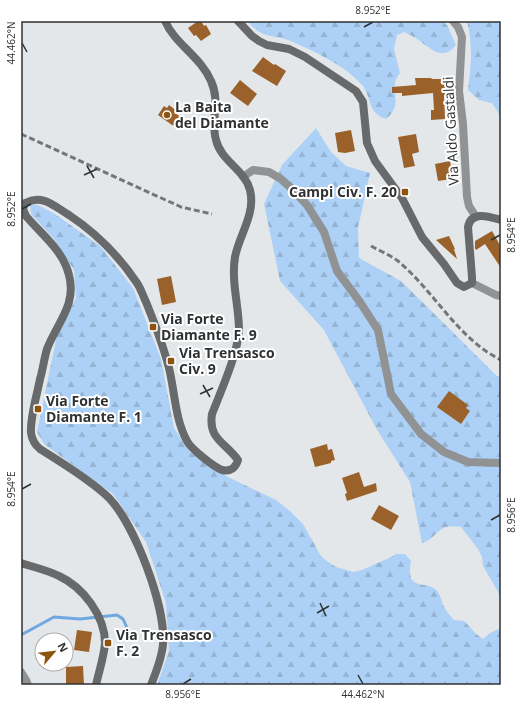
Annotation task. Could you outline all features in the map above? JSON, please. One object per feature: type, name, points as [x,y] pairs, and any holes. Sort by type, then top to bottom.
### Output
[{"type":"main road","points":[[151,685],[163,645],[163,627],[157,599],[147,568],[130,529],[110,499],[36,446],[32,438],[31,428],[35,402],[47,350],[69,306],[71,290],[69,274],[61,256],[26,216],[23,209],[25,203],[30,200],[36,199],[47,202],[72,218],[112,251],[138,284],[157,327],[169,368],[180,426],[188,444],[202,456],[223,470],[230,470],[236,466],[238,460],[234,454],[219,441],[214,433],[211,422],[212,414],[235,350],[239,330],[234,282],[235,257],[248,220],[251,203],[250,191],[243,177],[222,153],[216,142],[214,130],[216,101],[215,90],[210,80],[203,67],[173,34],[165,21]]},
{"type":"main road","points":[[238,21],[252,36],[259,41],[266,45],[289,49],[305,57],[356,91],[363,102],[367,143],[375,161],[402,198],[422,237],[457,283],[464,287],[472,283],[468,227],[470,221],[476,217],[484,216],[501,220]]},
{"type":"main road","points":[[21,563],[58,575],[75,587],[90,603],[102,624],[105,643],[96,685]]},
{"type":"street","name":"Via Aldo Gastaldi","points":[[453,21],[458,27],[462,37],[459,91],[463,124],[467,197],[469,206],[476,217]]},
{"type":"street","points":[[243,177],[253,170],[269,172],[281,179],[306,204],[324,232],[337,271],[378,330],[391,394],[421,434],[444,452],[468,462],[501,463]]},
{"type":"street","points":[[472,283],[501,296]]},
{"type":"street","points":[[21,672],[28,685]]},
{"type":"green space","points":[[248,21],[442,21],[447,25],[456,45],[446,53],[441,53],[436,52],[416,38],[404,32],[397,35],[394,49],[400,73],[396,79],[395,85],[395,107],[386,119],[373,110],[363,86],[354,77],[333,62],[293,42],[263,34],[253,27]]},
{"type":"green space","points":[[467,21],[501,21],[501,122],[499,114],[492,103],[479,100],[468,90],[471,56]]},
{"type":"green space","points":[[316,128],[331,152],[346,166],[370,173],[358,228],[359,258],[401,281],[497,376],[501,378],[501,597],[483,566],[482,557],[478,549],[461,527],[453,526],[442,529],[422,543],[410,482],[376,428],[324,330],[280,281],[264,204],[282,165]]},
{"type":"green space","points":[[30,205],[38,205],[55,214],[100,246],[133,288],[161,359],[174,428],[190,452],[228,477],[276,500],[290,511],[303,524],[321,556],[336,567],[353,572],[362,570],[396,554],[405,554],[411,561],[410,573],[412,580],[417,584],[432,587],[437,591],[444,607],[454,620],[464,621],[483,639],[490,633],[501,628],[501,685],[157,685],[169,651],[166,603],[146,542],[113,494],[44,444],[37,432],[57,335],[76,298],[74,270],[54,239],[31,214]]},
{"type":"building","points":[[198,21],[201,21],[204,26],[206,25],[211,34],[201,41],[196,35],[194,36],[188,28]]},
{"type":"building","points":[[263,57],[286,71],[277,86],[252,71]]},
{"type":"building","points":[[415,78],[446,79],[447,95],[444,95],[445,119],[431,120],[431,110],[434,110],[433,93],[402,96],[402,93],[392,93],[392,87],[416,85]]},
{"type":"building","points":[[240,80],[257,94],[248,106],[230,93]]},
{"type":"building","points":[[169,105],[177,111],[175,113],[186,121],[183,126],[172,125],[158,115],[164,106],[167,108]]},
{"type":"building","points":[[351,130],[355,151],[345,153],[338,152],[335,133]]},
{"type":"building","points":[[416,134],[419,152],[412,154],[415,166],[404,168],[398,137]]},
{"type":"building","points":[[450,161],[452,173],[450,174],[451,179],[438,181],[435,164]]},
{"type":"building","points":[[492,231],[501,247],[501,268],[485,244],[476,250],[475,248],[475,241]]},
{"type":"building","points":[[449,236],[455,249],[457,259],[436,240]]},
{"type":"building","points":[[171,276],[176,302],[162,305],[157,279]]},
{"type":"building","points":[[449,391],[468,405],[466,408],[470,411],[461,424],[437,407]]},
{"type":"building","points":[[327,444],[328,450],[332,449],[335,460],[331,461],[331,463],[315,467],[310,449]]},
{"type":"building","points":[[359,472],[364,487],[376,483],[377,491],[347,501],[345,494],[347,493],[342,478]]},
{"type":"building","points":[[379,505],[399,516],[391,530],[371,519]]},
{"type":"building","points":[[77,630],[92,632],[89,652],[74,650]]},
{"type":"building","points":[[83,666],[84,685],[66,685],[66,672],[74,672],[74,667]]},
{"type":"waterway","points":[[21,635],[54,617],[80,619],[117,615],[123,619],[128,630]]},
{"type":"railway","points":[[21,134],[181,207],[212,214]]},
{"type":"railway","points":[[371,246],[398,261],[411,273],[472,340],[501,360]]},
{"type":"place","name":"La Baita del Diamante","points":[[167,115]]},
{"type":"place","name":"Campi Civ. F. 20","points":[[405,192]]},
{"type":"place","name":"Via Forte Diamante F. 9","points":[[153,327]]},
{"type":"place","name":"Via Trensasco Civ. 9","points":[[171,361]]},
{"type":"place","name":"Via Forte Diamante F. 1","points":[[38,409]]},
{"type":"place","name":"Via Trensasco F. 2","points":[[108,643]]}]
